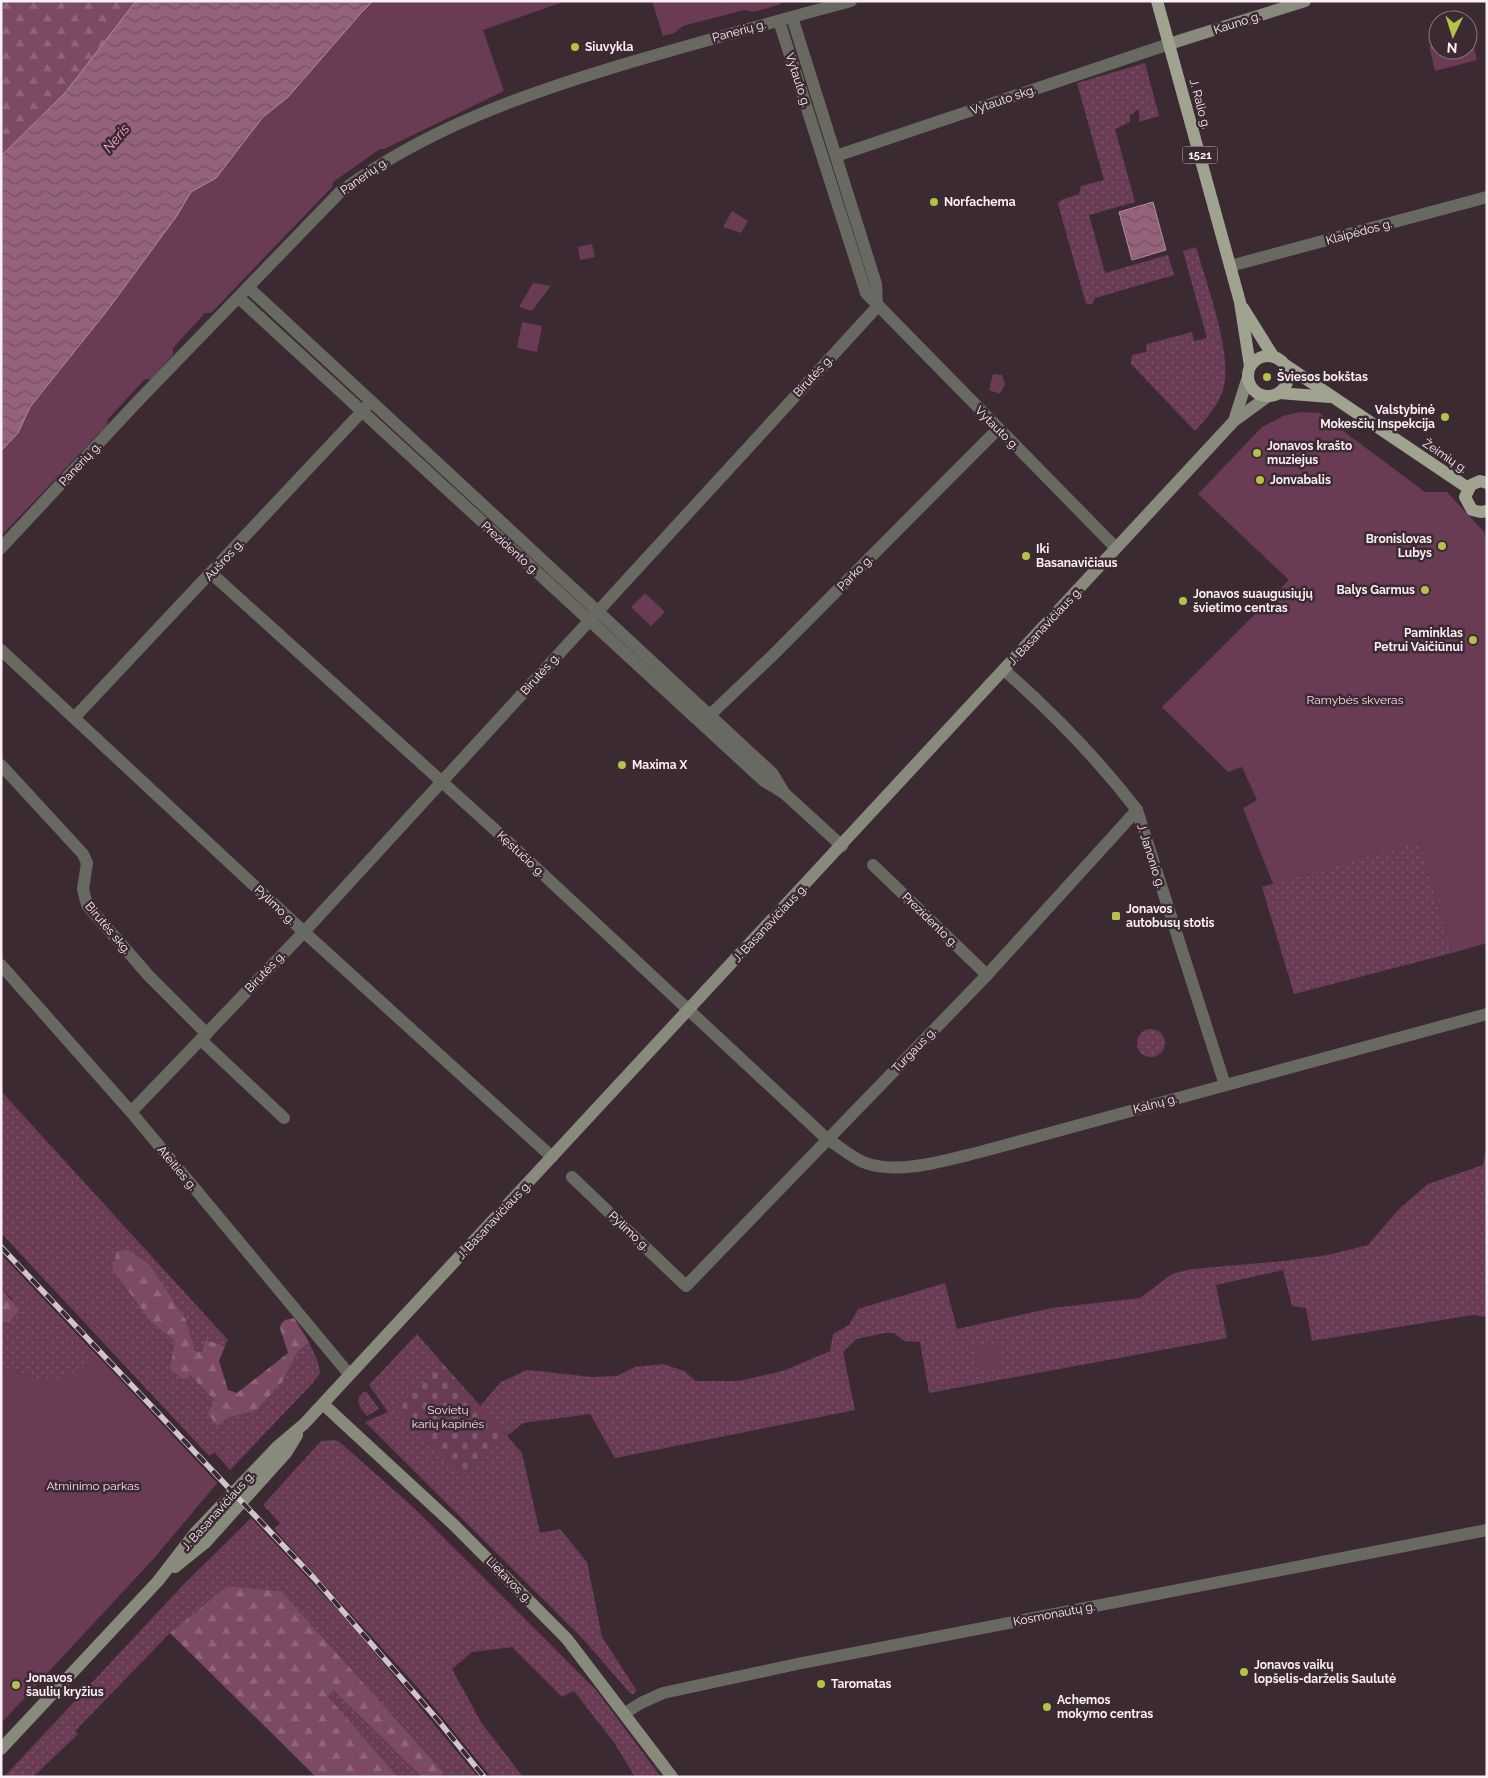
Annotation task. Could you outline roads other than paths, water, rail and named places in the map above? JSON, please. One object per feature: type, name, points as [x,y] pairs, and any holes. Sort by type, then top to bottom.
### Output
[{"type":"main road","name":"J. Ralio g.","points":[[1158,1],[1240,302],[1250,366]]},
{"type":"main road","name":"Kauno g.","points":[[1169,44],[1305,1]]},
{"type":"main road","name":"J. Ralio g.","points":[[1240,302],[1274,356]]},
{"type":"main road","points":[[1274,356],[1284,364],[1288,376],[1287,383],[1279,393],[1266,396],[1254,392],[1248,380],[1250,366],[1260,357],[1274,356]]},
{"type":"main road","name":"Žeimių g.","points":[[1284,364],[1468,488]]},
{"type":"main road","name":"J. Basanavičiaus g.","points":[[1234,421],[1248,380]]},
{"type":"main road","name":"Žeimių g.","points":[[1279,393],[1333,397]]},
{"type":"main road","name":"J. Basanavičiaus g.","points":[[1,1750],[158,1581],[202,1526],[278,1446],[304,1424],[323,1404],[1234,421],[1266,396]]},
{"type":"main road","points":[[1487,483],[1476,482],[1468,488],[1465,497],[1468,506],[1476,512],[1487,511]]},
{"type":"main road","name":"Lietavos g.","points":[[323,1404],[455,1526],[554,1625],[626,1713],[672,1777]]},
{"type":"street","name":"Panerių g.","points":[[1,548],[145,394],[340,192],[372,168],[430,135],[512,100],[690,44],[851,1]]},
{"type":"street","name":"Vytauto g.","points":[[792,17],[876,284],[877,307]]},
{"type":"street","name":"Vytauto g.","points":[[779,21],[866,293],[877,307],[1116,548]]},
{"type":"street","name":"Vytauto skg.","points":[[836,156],[1169,44]]},
{"type":"street","name":"Klaipėdos g.","points":[[1230,266],[1487,197]]},
{"type":"street","name":"Prezidento g.","points":[[249,288],[372,400],[764,782],[784,793],[842,846]]},
{"type":"street","name":"Prezidento g.","points":[[239,298],[593,616],[710,715],[772,773],[784,793]]},
{"type":"street","name":"Birutės g.","points":[[132,1112],[304,932],[877,307]]},
{"type":"street","name":"Aušros g.","points":[[74,718],[212,574],[372,400]]},
{"type":"street","name":"Parko g.","points":[[710,715],[762,667],[998,429]]},
{"type":"street","name":"Kęstučio g.","points":[[212,574],[690,1009],[827,1139]]},
{"type":"street","name":"Pylimo g.","points":[[1,650],[304,932],[552,1156]]},
{"type":"street","name":"J. Janonio g.","points":[[1004,670],[1056,717],[1114,780],[1136,810],[1224,1086]]},
{"type":"street","name":"Birutės skg.","points":[[1,765],[83,854],[87,863],[83,889],[87,905],[204,1037]]},
{"type":"street","name":"Turgaus g.","points":[[686,1286],[987,975],[1136,810]]},
{"type":"street","name":"Prezidento g.","points":[[873,865],[987,975]]},
{"type":"street","name":"Ateities g.","points":[[1,965],[132,1112],[349,1374]]},
{"type":"street","name":"Kalnų g.","points":[[827,1139],[864,1162],[892,1167],[924,1165],[1487,1014]]},
{"type":"street","points":[[204,1037],[284,1118]]},
{"type":"street","name":"Pylimo g.","points":[[572,1178],[686,1286]]},
{"type":"street","name":"Kosmonautų g.","points":[[626,1713],[663,1693],[797,1664],[1487,1530]]},
{"type":"water","name":"Neris","points":[[136,1],[373,1],[288,97],[263,117],[216,178],[191,192],[176,217],[106,312],[30,407],[18,433],[1,451],[1,156],[65,93]]},
{"type":"water","points":[[1153,202],[1166,250],[1132,260],[1119,212]]},
{"type":"railway","points":[[1,1247],[314,1578],[437,1719],[484,1777]]},
{"type":"place","name":"Siuvykla","points":[[575,47]]},
{"type":"place","name":"Norfachema","points":[[934,202]]},
{"type":"place","name":"Šviesos bokštas","points":[[1267,377]]},
{"type":"place","name":"Valstybinė Mokesčių Inspekcija","points":[[1445,417]]},
{"type":"place","name":"Jonavos krašto muziejus","points":[[1257,453]]},
{"type":"place","name":"Jonvabalis","points":[[1260,480]]},
{"type":"place","name":"Bronislovas Lubys","points":[[1442,546]]},
{"type":"place","name":"Iki Basanavičiaus","points":[[1026,556]]},
{"type":"place","name":"Balys Garmus","points":[[1425,590]]},
{"type":"place","name":"Jonavos suaugusiųjų švietimo centras","points":[[1183,601]]},
{"type":"place","name":"Paminklas Petrui Vaičiūnui","points":[[1473,640]]},
{"type":"place","name":"Maxima X","points":[[622,765]]},
{"type":"place","name":"Jonavos autobusų stotis","points":[[1116,916]]},
{"type":"place","name":"Jonavos vaikų lopšelis-darželis Saulutė","points":[[1244,1672]]},
{"type":"place","name":"Taromatas","points":[[821,1684]]},
{"type":"place","name":"Jonavos šaulių kryžius","points":[[16,1685]]},
{"type":"place","name":"Achemos mokymo centras","points":[[1047,1707]]},
{"type":"park label","name":"Ramybės skveras","points":[[1355,700]]},
{"type":"park label","name":"Sovietų karių kapinės","points":[[448,1417]]},
{"type":"park label","name":"Atminimo parkas","points":[[93,1486]]}]
